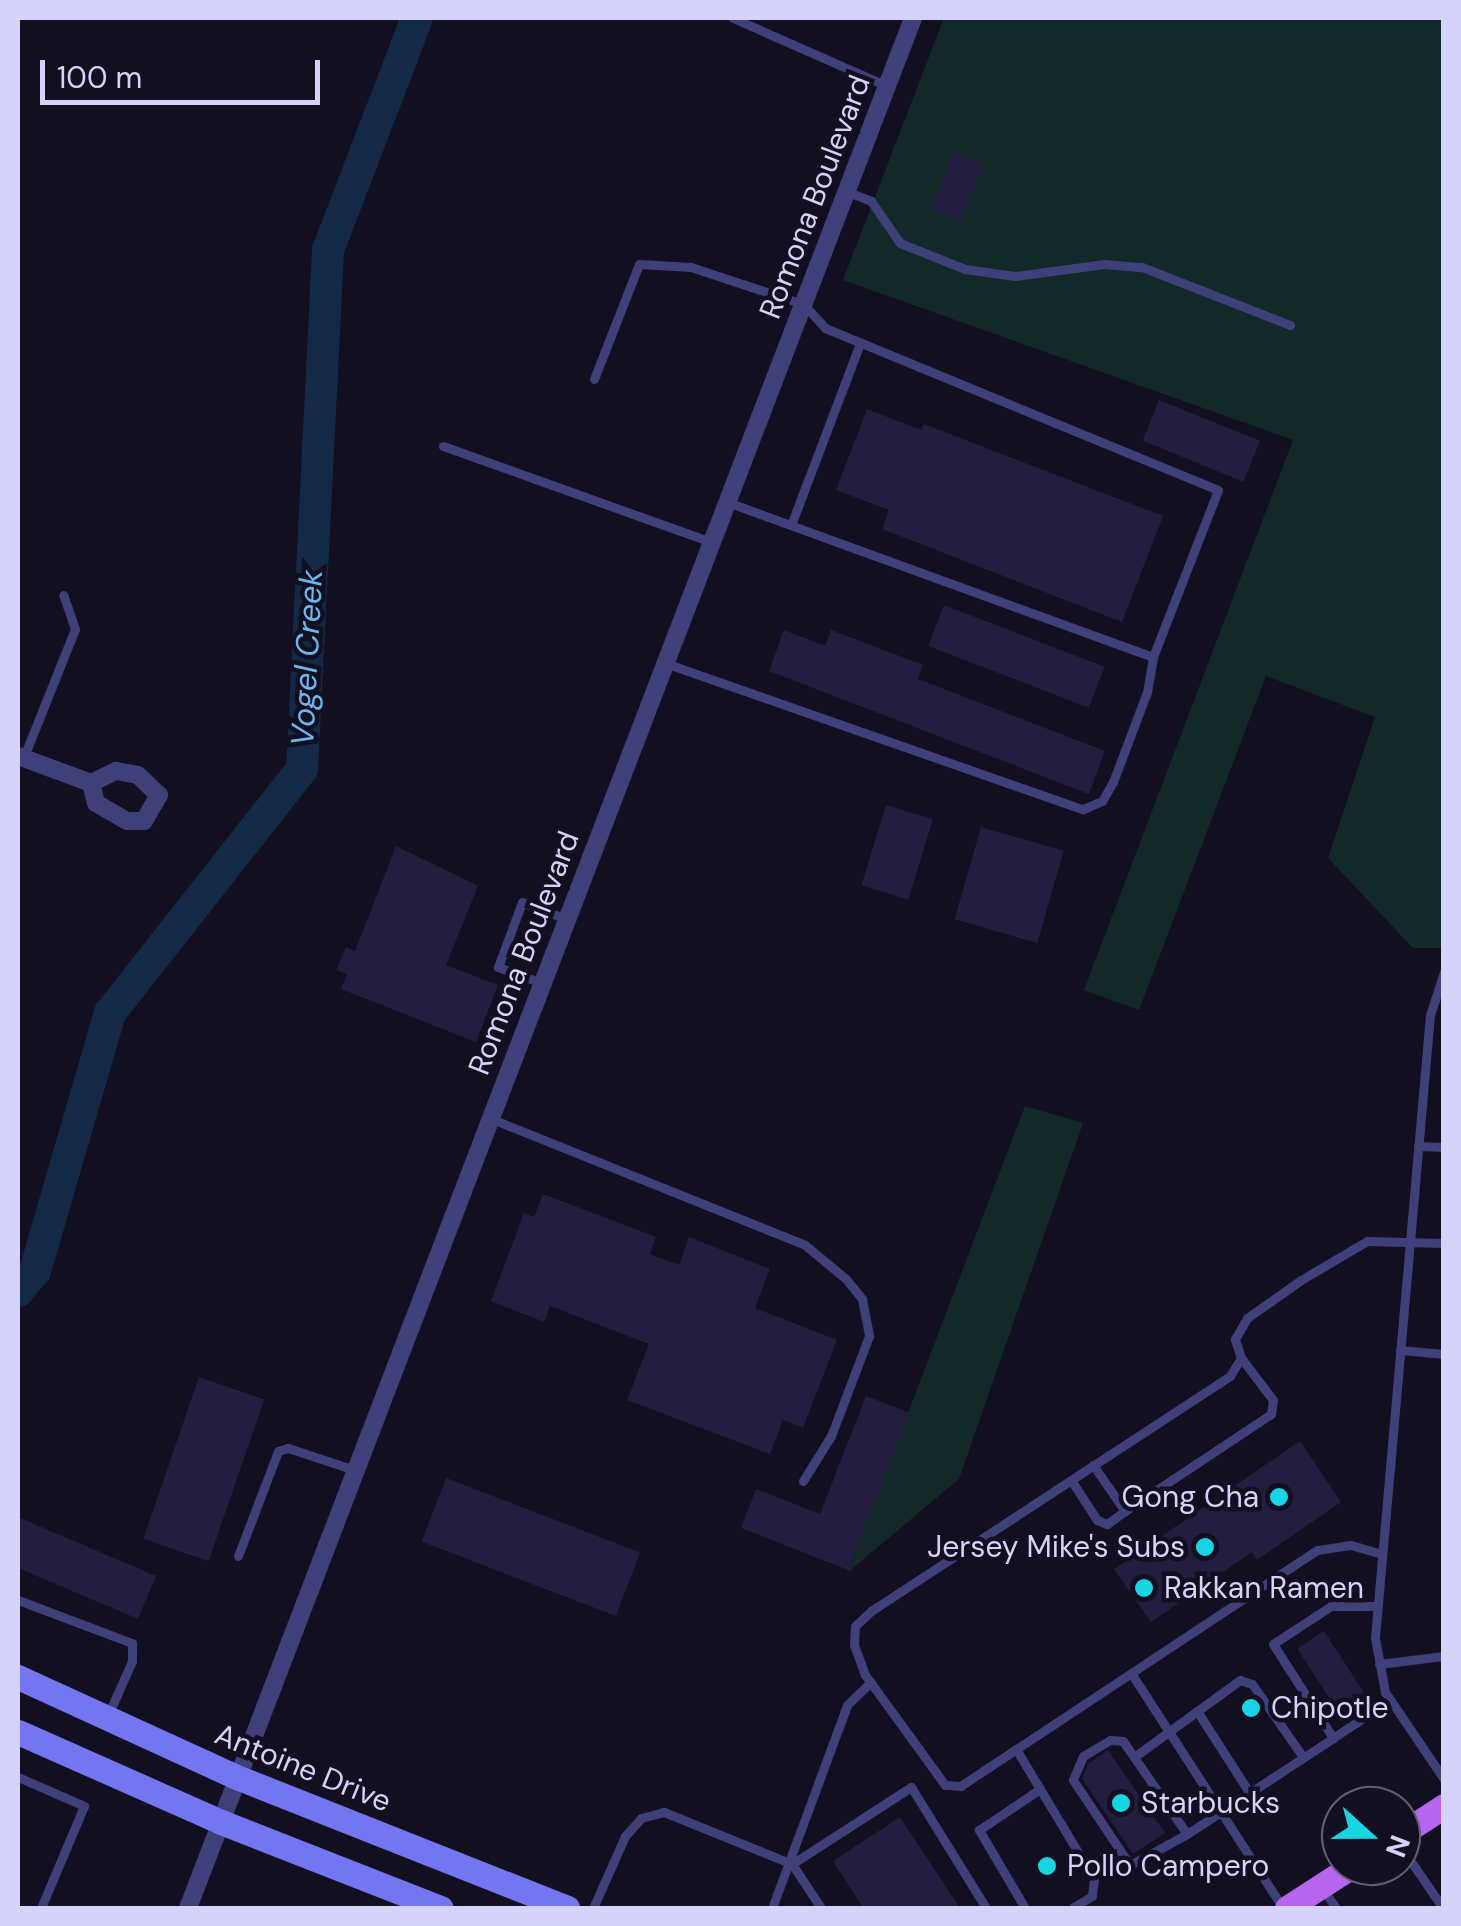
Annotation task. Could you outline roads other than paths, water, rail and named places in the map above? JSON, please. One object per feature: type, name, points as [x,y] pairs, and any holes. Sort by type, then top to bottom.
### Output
[{"type":"main road","name":"Antoine Drive","points":[[18,1678],[105,1721],[239,1778],[567,1908]]},
{"type":"main road","points":[[18,1732],[221,1822],[441,1908]]},
{"type":"main road","points":[[1421,1821],[1444,1806]]},
{"type":"main road","points":[[1285,1908],[1321,1886]]},
{"type":"street","name":"Romona Boulevard","points":[[188,1908],[913,18]]},
{"type":"street","points":[[20,758],[91,783]]},
{"type":"lane","points":[[733,18],[887,86]]},
{"type":"lane","points":[[848,192],[871,202],[900,243],[965,268],[1015,276],[1104,264],[1142,267],[1290,324]]},
{"type":"lane","points":[[594,379],[639,264],[691,267],[803,304],[824,328],[1218,490],[1152,657],[1148,692],[1114,782],[1102,801],[1083,809],[665,663]]},
{"type":"lane","points":[[791,526],[860,343]]},
{"type":"lane","points":[[443,446],[711,542]]},
{"type":"lane","points":[[727,502],[1152,657]]},
{"type":"lane","points":[[20,758],[75,629],[63,595]]},
{"type":"lane","points":[[542,982],[498,967],[522,902],[566,919]]},
{"type":"lane","points":[[1444,972],[1430,1015],[1378,1606],[1378,1664],[1390,1700],[1444,1779]]},
{"type":"lane","points":[[490,1118],[805,1246],[846,1279],[862,1299],[869,1336],[831,1436],[803,1481]]},
{"type":"lane","points":[[1418,1146],[1444,1147]]},
{"type":"lane","points":[[1071,1480],[1097,1520],[1107,1524],[1271,1414],[1273,1400],[1241,1358],[1235,1339],[1247,1318],[1367,1241],[1444,1242]]},
{"type":"lane","points":[[1400,1350],[1444,1354]]},
{"type":"lane","points":[[1241,1358],[1230,1376],[855,1626],[854,1644],[870,1682],[945,1785],[960,1786],[1317,1550],[1350,1545],[1382,1554]]},
{"type":"lane","points":[[238,1556],[278,1451],[288,1448],[355,1470]]},
{"type":"lane","points":[[1093,1466],[1125,1511]]},
{"type":"lane","points":[[18,1600],[132,1643],[132,1661],[105,1721]]},
{"type":"lane","points":[[1333,1738],[1273,1644],[1332,1606],[1378,1606]]},
{"type":"lane","points":[[1378,1664],[1444,1656]]},
{"type":"lane","points":[[1131,1673],[1285,1908]]},
{"type":"lane","points":[[1134,1757],[1240,1680],[1252,1684],[1303,1757]]},
{"type":"lane","points":[[772,1908],[792,1864],[847,1705],[870,1682]]},
{"type":"lane","points":[[1187,1834],[1123,1741],[1094,1748],[1074,1766],[1079,1793],[1130,1864],[1187,1834],[1390,1700]]},
{"type":"lane","points":[[1198,1711],[1249,1792]]},
{"type":"lane","points":[[1016,1750],[1094,1879],[1092,1896],[1072,1908]]},
{"type":"lane","points":[[18,1777],[84,1806],[41,1908]]},
{"type":"lane","points":[[792,1864],[911,1787],[986,1908]]},
{"type":"lane","points":[[1024,1908],[979,1830],[1040,1789]]},
{"type":"lane","points":[[593,1908],[625,1836],[640,1818],[664,1812],[792,1864],[821,1908]]},
{"type":"lane","points":[[1421,1877],[1442,1908]]},
{"type":"lane","points":[[1321,1886],[1336,1908]]},
{"type":"waterway","name":"Vogel Creek","points":[[18,1291],[35,1271],[110,1013],[302,769],[328,250],[417,18]]},
{"type":"place","name":"Gong Cha","points":[[1279,1497]]},
{"type":"place","name":"Jersey Mike's Subs","points":[[1205,1547]]},
{"type":"place","name":"Rakkan Ramen","points":[[1144,1588]]},
{"type":"place","name":"Chipotle","points":[[1251,1708]]},
{"type":"place","name":"Starbucks","points":[[1121,1803]]},
{"type":"place","name":"Pollo Campero","points":[[1047,1866]]}]
